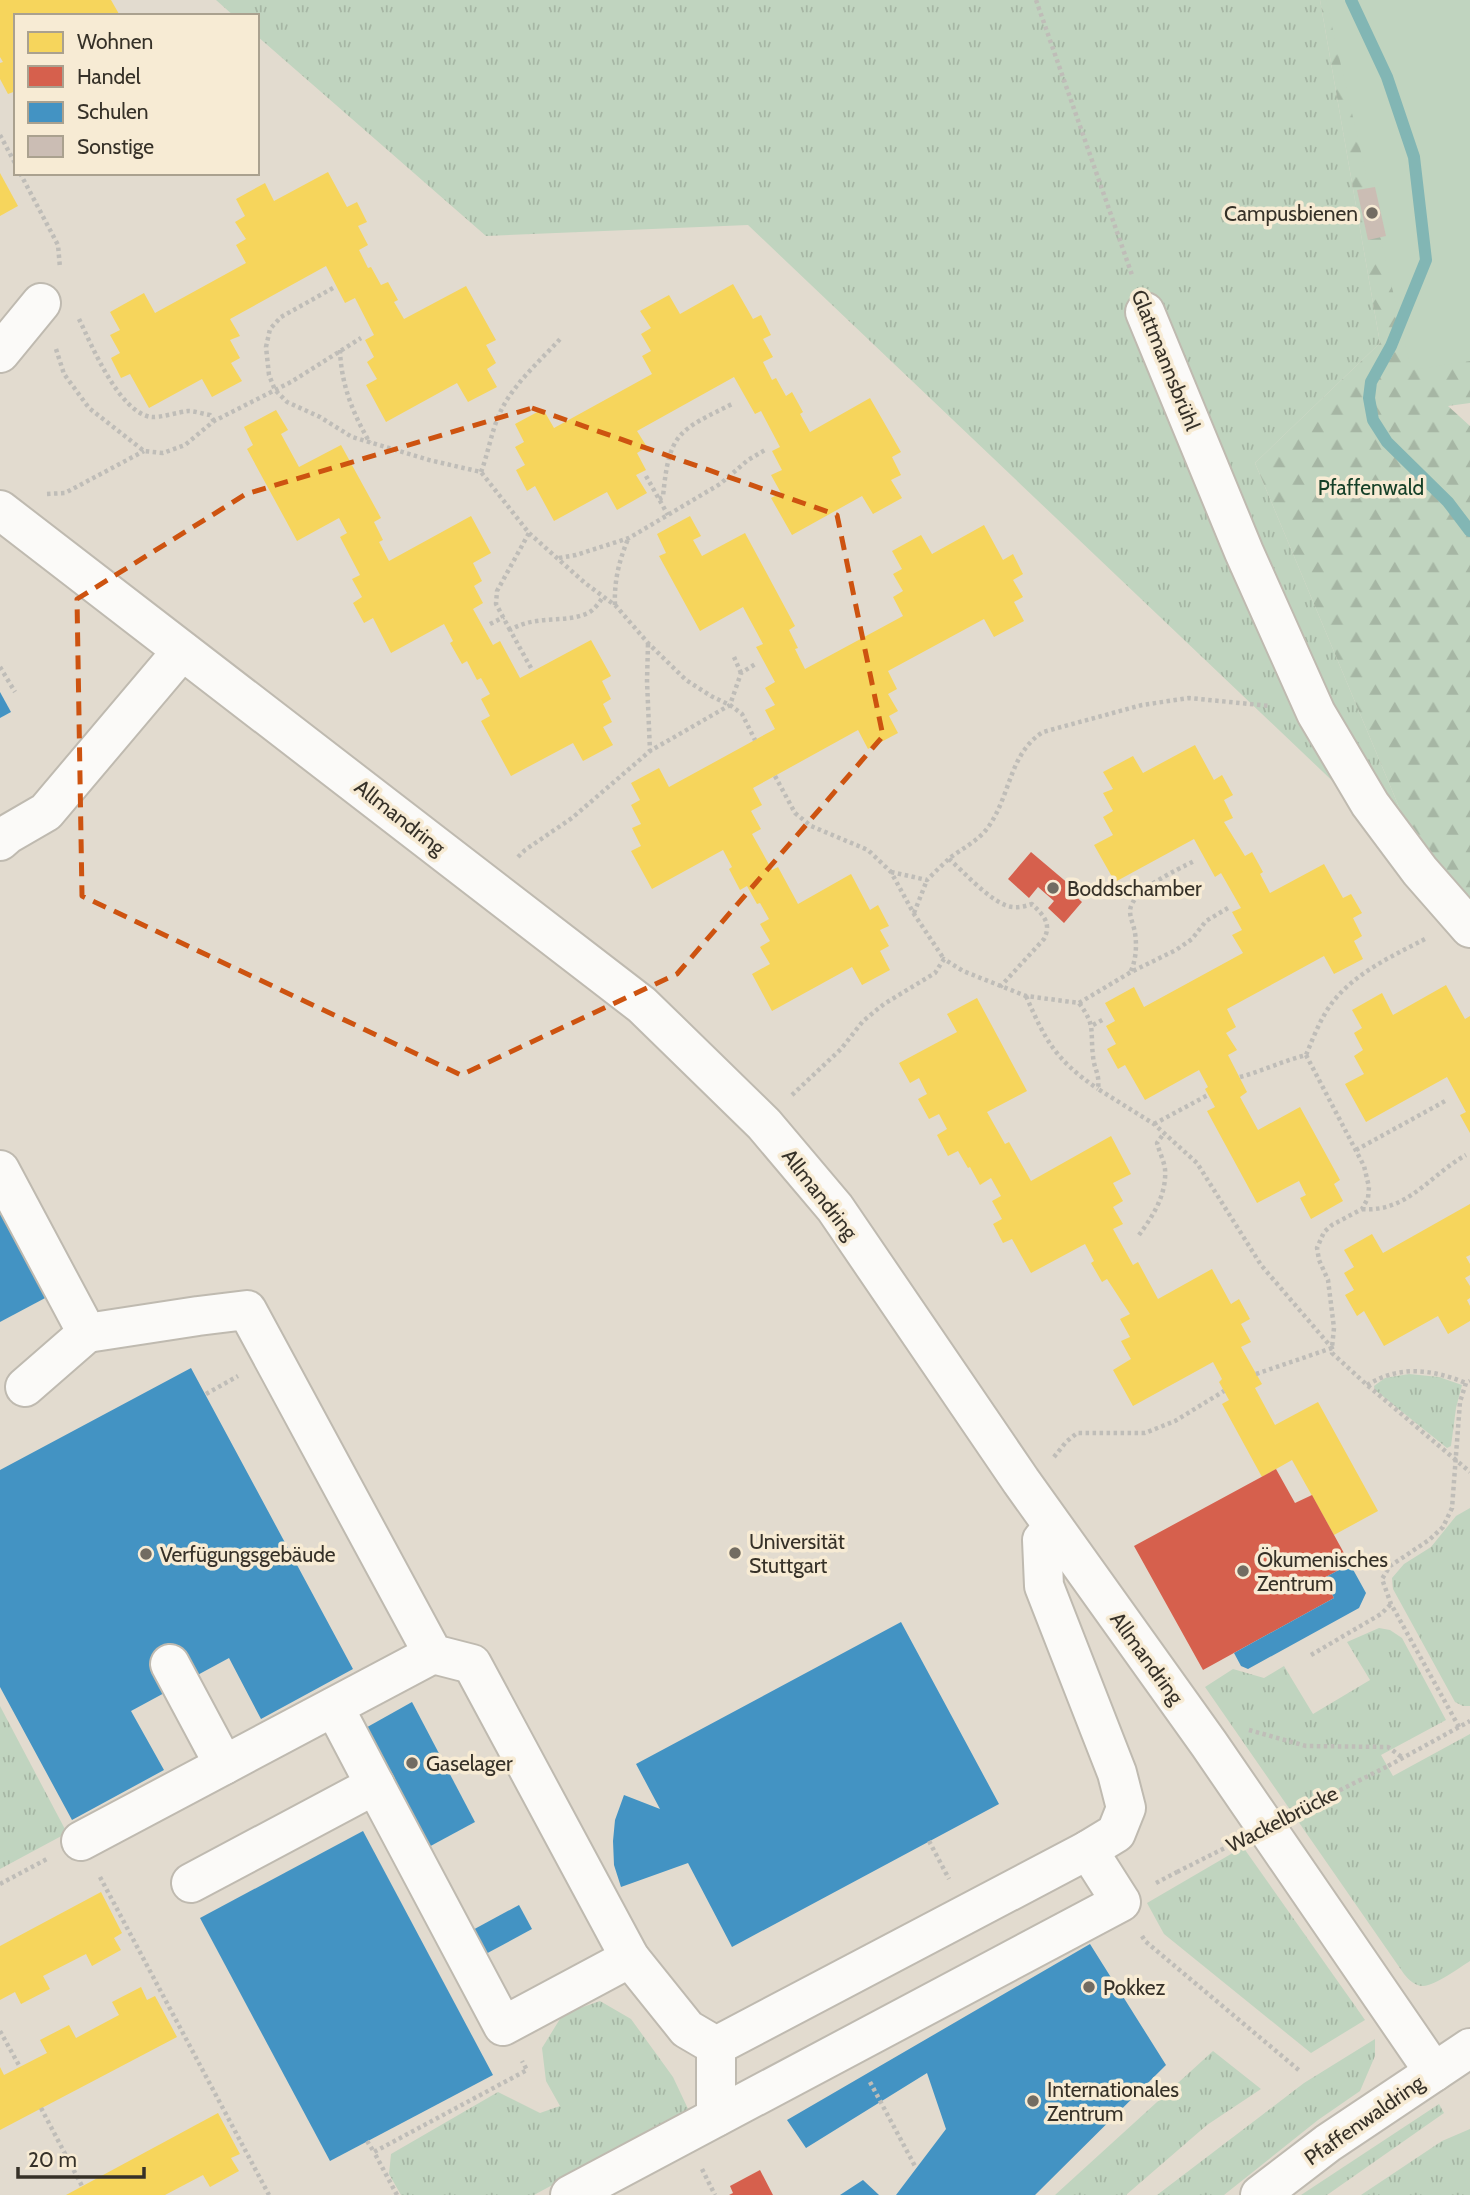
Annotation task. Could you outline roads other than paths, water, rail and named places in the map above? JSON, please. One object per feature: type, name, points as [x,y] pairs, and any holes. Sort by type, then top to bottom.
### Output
[{"type":"street","points":[[0,353],[41,303]]},
{"type":"street","name":"Glattmannsbrühl","points":[[1146,312],[1244,552],[1316,713],[1370,804],[1420,871],[1466,924]]},
{"type":"street","name":"Allmandring","points":[[5,514],[642,1005],[764,1124],[835,1208],[1053,1527],[1209,1744],[1434,2072]]},
{"type":"street","points":[[0,841],[46,813],[182,651]]},
{"type":"street","points":[[0,1170],[87,1333]]},
{"type":"street","points":[[24,1387],[87,1333],[247,1310],[433,1654]]},
{"type":"street","points":[[716,2046],[1116,1833],[1126,1808],[1117,1773],[1044,1586],[1042,1540],[1053,1527]]},
{"type":"street","points":[[81,1841],[433,1654],[472,1664],[630,1958],[687,2029],[716,2046]]},
{"type":"street","points":[[170,1664],[224,1765]]},
{"type":"street","points":[[334,1706],[503,2026],[630,1958]]},
{"type":"street","points":[[191,1883],[375,1785]]},
{"type":"street","points":[[570,2195],[1121,1902],[1088,1850]]},
{"type":"street","points":[[716,2046],[716,2117]]},
{"type":"street","name":"Pfaffenwaldring","points":[[1260,2195],[1328,2143],[1470,2048]]},
{"type":"waterway","points":[[1351,0],[1387,77],[1414,157],[1426,260],[1391,346],[1371,382],[1369,398],[1373,420],[1387,442],[1448,502],[1470,531]]},
{"type":"place","name":"Campusbienen","points":[[1372,213]]},
{"type":"place","name":"Boddschamber","points":[[1053,888]]},
{"type":"place","name":"Universität Stuttgart","points":[[735,1553]]},
{"type":"place","name":"Verfügungsgebäude","points":[[146,1554]]},
{"type":"place","name":"Ökumenisches Zentrum","points":[[1243,1571]]},
{"type":"place","name":"Gaselager","points":[[412,1763]]},
{"type":"place","name":"Pokkez","points":[[1089,1987]]},
{"type":"place","name":"Internationales Zentrum","points":[[1033,2101]]},
{"type":"park label","name":"Pfaffenwald","points":[[1371,487]]}]
